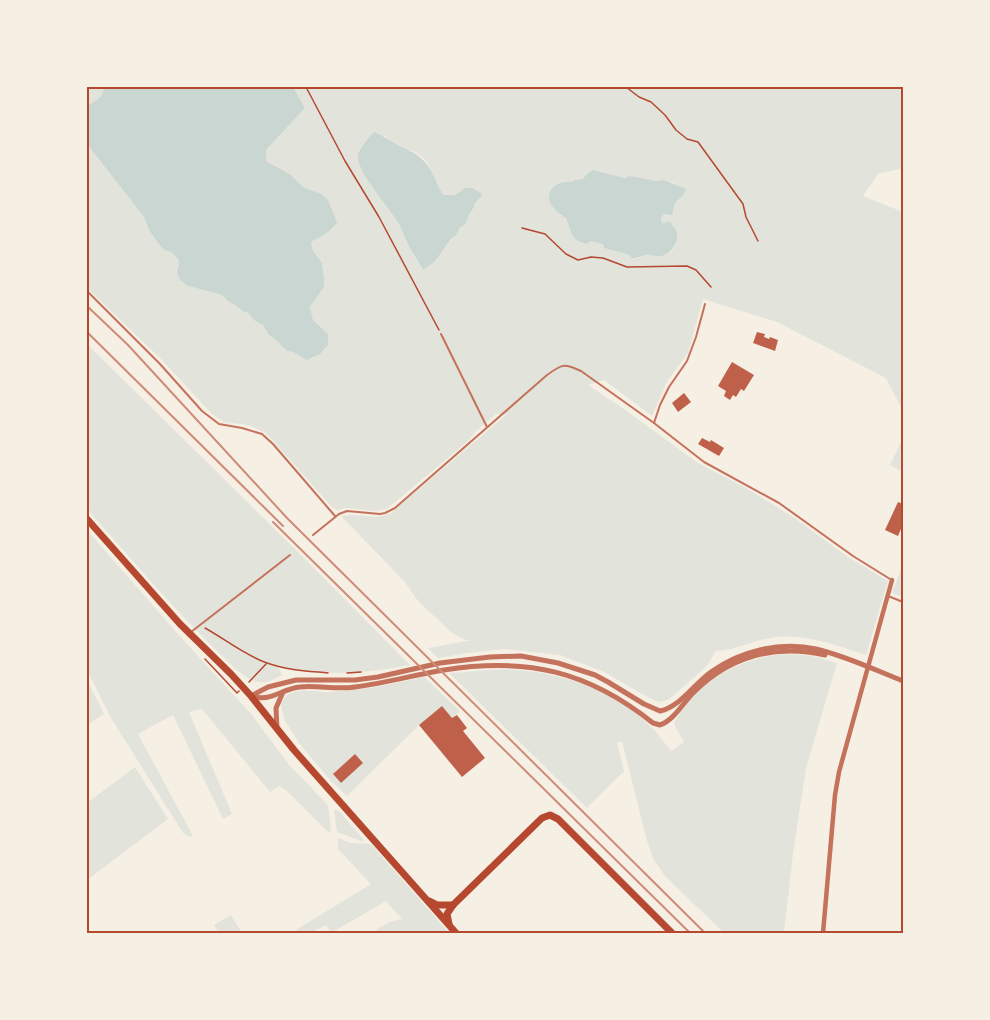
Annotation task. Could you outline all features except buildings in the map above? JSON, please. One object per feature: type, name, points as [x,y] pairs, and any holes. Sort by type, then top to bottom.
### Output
[{"type":"main road","points":[[87,519],[189,634],[243,687],[352,817],[455,932]]},
{"type":"main road","points":[[455,932],[447,917],[453,905],[547,815],[553,816],[672,933]]},
{"type":"main road","points":[[424,898],[437,905],[453,905]]},
{"type":"street","points":[[823,933],[837,783],[892,580]]},
{"type":"street","points":[[251,696],[268,687],[296,680],[355,680],[440,663],[514,656],[538,659],[577,669],[608,682],[644,705],[660,711],[678,702],[719,666],[737,657],[760,650],[784,647],[816,649],[903,681]]},
{"type":"street","points":[[251,696],[262,699],[300,687],[351,688],[474,667],[526,667],[561,673],[597,687],[625,702],[653,723],[660,725],[668,722],[691,695],[713,676],[752,656],[775,651],[798,651],[815,653],[867,667]]},
{"type":"street","points":[[277,729],[276,708],[284,691]]},
{"type":"lane","points":[[87,291],[160,364],[202,411],[219,424],[261,434],[273,444],[335,516]]},
{"type":"lane","points":[[654,423],[669,387],[687,361],[705,304]]},
{"type":"lane","points":[[441,334],[487,427]]},
{"type":"lane","points":[[313,535],[335,516],[347,511],[366,514],[390,511],[553,370],[568,365],[581,371],[654,423],[704,462],[779,503],[853,556],[892,580]]},
{"type":"lane","points":[[189,634],[290,555]]},
{"type":"lane","points":[[888,596],[903,602]]},
{"type":"path","points":[[306,87],[441,334]]},
{"type":"path","points":[[626,87],[639,97],[651,102],[687,139],[698,142],[743,204],[746,217],[758,241]]},
{"type":"path","points":[[522,228],[545,234],[567,255],[578,260],[591,257],[603,258],[627,267],[687,266],[696,270],[711,287]]},
{"type":"path","points":[[198,625],[267,663],[302,670],[335,673]]},
{"type":"path","points":[[237,693],[267,663]]},
{"type":"path","points":[[341,673],[364,672]]},
{"type":"shaded area","points":[[87,87],[104,87],[100,97],[87,106]]},
{"type":"shaded area","points":[[104,87],[201,87],[210,89],[213,87],[293,87],[305,108],[266,150],[266,161],[291,175],[303,187],[322,194],[328,200],[337,223],[327,233],[311,242],[313,251],[322,263],[324,280],[324,287],[310,307],[313,320],[328,334],[328,345],[320,354],[307,360],[287,351],[268,334],[263,325],[222,295],[188,286],[179,279],[178,259],[158,243],[150,232],[144,217],[87,144],[87,106],[100,97]]},
{"type":"shaded area","points":[[293,87],[903,87],[903,168],[878,174],[863,196],[903,212],[903,411],[886,378],[777,322],[703,299],[688,353],[668,380],[652,416],[604,380],[588,385],[698,463],[746,488],[793,517],[848,557],[888,581],[866,655],[807,638],[763,639],[716,651],[706,667],[668,700],[659,702],[602,671],[560,655],[505,649],[438,658],[428,648],[472,640],[465,640],[451,632],[418,601],[405,582],[341,516],[378,517],[391,513],[506,415],[496,414],[468,441],[387,509],[375,511],[346,508],[337,510],[266,433],[248,425],[224,422],[213,415],[159,357],[87,288],[87,144],[144,217],[150,232],[158,243],[178,259],[179,279],[188,286],[222,295],[263,325],[268,334],[287,351],[311,359],[322,352],[328,345],[328,334],[313,320],[310,307],[324,287],[322,263],[313,251],[311,242],[327,233],[332,212],[328,200],[322,194],[303,187],[291,175],[266,161],[266,150],[305,108]],"holes":[[[384,136],[422,157],[444,195],[451,196],[468,190],[481,196],[451,240],[426,268],[421,268],[421,263],[408,244],[399,223],[370,184],[359,161]],[[593,170],[625,178],[629,176],[672,182],[680,187],[680,198],[675,202],[670,215],[661,216],[661,221],[672,224],[675,231],[674,248],[665,255],[647,255],[638,258],[604,248],[603,244],[592,241],[577,232],[566,218],[560,215],[549,199],[575,180],[584,179]]]},
{"type":"shaded area","points":[[374,132],[423,159],[444,195],[455,195],[465,188],[472,188],[481,193],[482,196],[474,204],[465,224],[434,262],[423,270],[399,224],[362,171],[358,155]]},
{"type":"shaded area","points":[[593,170],[625,178],[629,176],[664,180],[686,189],[683,196],[676,202],[673,214],[664,214],[661,217],[663,223],[670,222],[676,230],[676,243],[672,250],[661,256],[648,255],[632,258],[629,255],[604,248],[603,244],[590,241],[587,244],[582,243],[575,238],[566,218],[552,206],[549,199],[550,192],[554,186],[583,179]]},
{"type":"shaded area","points":[[87,344],[410,665],[366,672],[339,673],[278,667],[282,675],[264,682],[252,680],[232,666],[165,597],[87,509]]},
{"type":"shaded area","points":[[903,438],[903,472],[890,465]]},
{"type":"shaded area","points":[[87,530],[252,715],[290,766],[325,802],[328,806],[331,829],[329,833],[286,790],[279,786],[270,792],[202,709],[189,712],[232,814],[223,819],[173,715],[138,734],[193,836],[189,837],[183,833],[111,718],[87,670]]},
{"type":"shaded area","points":[[903,564],[903,597],[892,593]]},
{"type":"shaded area","points":[[789,654],[812,656],[837,663],[806,768],[784,933],[724,933],[665,876],[654,860],[647,841],[622,741],[617,743],[624,771],[587,808],[449,673],[518,670],[570,680],[619,701],[647,723],[671,751],[684,742],[674,724],[694,695],[707,683],[737,666],[771,656]]},
{"type":"shaded area","points":[[424,677],[460,711],[452,718],[442,706],[419,725],[347,796],[330,780],[300,744],[284,719],[281,704],[286,696],[294,692],[355,690]]},
{"type":"shaded area","points":[[87,680],[104,714],[87,725]]},
{"type":"shaded area","points":[[135,767],[168,819],[87,880],[87,803]]},
{"type":"shaded area","points":[[334,809],[339,811],[363,839],[363,842],[337,832]]},
{"type":"shaded area","points":[[338,838],[351,843],[371,844],[449,933],[370,933],[390,922],[402,919],[386,901],[331,933],[326,925],[311,933],[291,933],[371,884],[338,849]]},
{"type":"shaded area","points":[[231,915],[242,933],[219,933],[214,925]]},
{"type":"railway","points":[[87,306],[128,345],[287,518],[705,933]]},
{"type":"railway","points":[[87,332],[283,526]]},
{"type":"railway","points":[[273,522],[690,933]]}]
